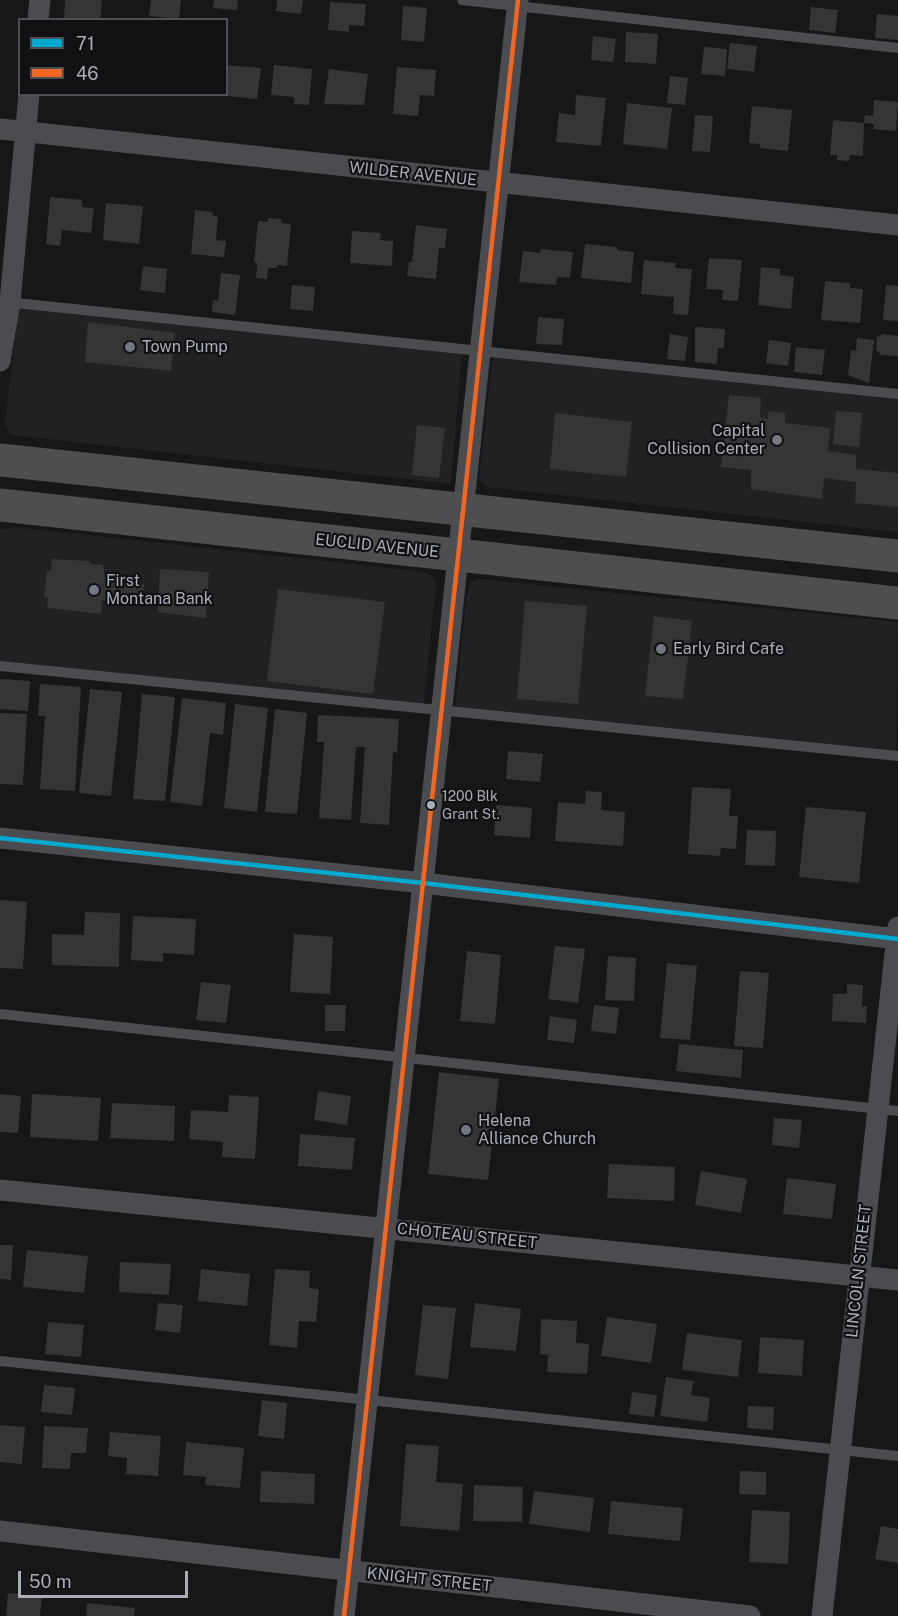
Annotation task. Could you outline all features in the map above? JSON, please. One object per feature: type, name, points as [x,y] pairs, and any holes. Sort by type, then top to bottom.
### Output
[{"type":"highway","points":[[0,460],[898,556]]},
{"type":"highway","name":"EUCLID AVENUE","points":[[0,505],[898,603]]},
{"type":"street","points":[[38,18],[40,0]]},
{"type":"street","points":[[344,1616],[518,3]]},
{"type":"street","points":[[0,361],[29,96]]},
{"type":"street","name":"WILDER AVENUE","points":[[0,129],[898,225]]},
{"type":"street","points":[[0,838],[898,935]]},
{"type":"street","name":"LINCOLN STREET","points":[[822,1616],[858,1276],[888,1109],[898,935]]},
{"type":"street","name":"CHOTEAU STREET","points":[[0,1190],[898,1280]]},
{"type":"street","name":"KNIGHT STREET","points":[[0,1531],[750,1616]]},
{"type":"lane","points":[[462,0],[518,3],[898,48]]},
{"type":"lane","points":[[5,301],[898,394]]},
{"type":"lane","points":[[0,666],[898,756]]},
{"type":"lane","points":[[0,1014],[888,1109]]},
{"type":"lane","points":[[0,1361],[898,1456]]},
{"type":"shaded area","points":[[19,303],[462,351],[451,484],[11,435],[5,424]]},
{"type":"shaded area","points":[[493,354],[898,394],[898,532],[486,487],[479,480]]},
{"type":"shaded area","points":[[14,527],[426,572],[433,577],[436,585],[423,709],[0,666],[0,530]]},
{"type":"shaded area","points":[[479,579],[898,622],[896,756],[455,712],[466,601],[470,583]]},
{"type":"building","points":[[65,0],[102,0],[100,18],[64,18]]},
{"type":"building","points":[[151,0],[181,0],[179,18],[149,16]]},
{"type":"building","points":[[214,0],[238,0],[237,10],[213,8]]},
{"type":"building","points":[[277,0],[303,0],[301,14],[276,11]]},
{"type":"building","points":[[330,2],[366,4],[364,26],[349,25],[349,32],[328,30]]},
{"type":"building","points":[[403,6],[427,8],[424,42],[401,40]]},
{"type":"building","points":[[811,7],[838,10],[835,33],[809,30]]},
{"type":"building","points":[[877,14],[898,16],[898,40],[875,38]]},
{"type":"building","points":[[626,32],[658,34],[656,64],[625,62]]},
{"type":"building","points":[[593,36],[616,39],[613,62],[591,60]]},
{"type":"building","points":[[730,43],[757,46],[754,72],[727,69]]},
{"type":"building","points":[[704,47],[727,49],[725,76],[701,74]]},
{"type":"building","points":[[228,65],[261,68],[257,99],[227,96]]},
{"type":"building","points":[[274,65],[312,69],[309,105],[294,104],[294,97],[271,95]]},
{"type":"building","points":[[397,67],[436,70],[434,96],[420,95],[418,116],[393,114]]},
{"type":"building","points":[[329,69],[368,74],[364,105],[324,104]]},
{"type":"building","points":[[670,76],[688,78],[685,105],[667,103]]},
{"type":"building","points":[[576,95],[606,98],[601,146],[556,142],[559,113],[575,115]]},
{"type":"building","points":[[874,100],[898,102],[896,131],[873,129],[874,124],[864,123],[865,115],[873,116]]},
{"type":"building","points":[[627,103],[672,108],[667,149],[623,144]]},
{"type":"building","points":[[752,106],[792,110],[788,151],[760,148],[760,144],[749,143]]},
{"type":"building","points":[[695,115],[713,116],[710,152],[692,151]]},
{"type":"building","points":[[833,120],[864,123],[863,156],[850,155],[849,161],[837,160],[837,155],[830,155]]},
{"type":"building","points":[[50,197],[82,200],[82,207],[94,208],[91,233],[62,230],[60,246],[46,244]]},
{"type":"building","points":[[106,203],[143,206],[139,244],[103,240]]},
{"type":"building","points":[[195,210],[213,212],[213,216],[218,217],[216,240],[226,241],[224,257],[191,254]]},
{"type":"building","points":[[268,218],[282,219],[281,223],[291,224],[287,266],[277,265],[277,268],[268,268],[267,279],[256,278],[257,263],[254,262],[258,221],[268,222]]},
{"type":"building","points":[[416,225],[447,229],[445,248],[439,248],[436,279],[407,276],[409,262],[412,262]]},
{"type":"building","points":[[352,231],[381,233],[380,240],[393,241],[392,266],[350,263]]},
{"type":"building","points":[[585,244],[617,247],[617,250],[634,252],[631,283],[581,278]]},
{"type":"building","points":[[541,249],[573,252],[570,278],[557,277],[556,285],[519,282],[523,251],[540,253]]},
{"type":"building","points":[[709,258],[742,260],[738,301],[722,300],[723,290],[706,289]]},
{"type":"building","points":[[644,260],[676,263],[675,268],[692,269],[688,315],[673,314],[674,297],[641,294]]},
{"type":"building","points":[[143,266],[167,269],[165,293],[140,290]]},
{"type":"building","points":[[761,267],[780,269],[780,275],[794,277],[791,309],[758,305]]},
{"type":"building","points":[[221,273],[240,275],[235,315],[212,312],[213,300],[218,301]]},
{"type":"building","points":[[825,281],[850,283],[850,288],[863,289],[860,323],[821,320]]},
{"type":"building","points":[[292,285],[315,287],[313,311],[290,309]]},
{"type":"building","points":[[886,285],[898,286],[898,321],[883,320]]},
{"type":"building","points":[[538,317],[564,319],[562,345],[536,344]]},
{"type":"building","name":"Town Pump","points":[[88,322],[175,333],[171,371],[85,362]]},
{"type":"building","points":[[695,327],[725,329],[724,348],[718,348],[717,364],[695,362]]},
{"type":"building","points":[[670,334],[688,337],[685,361],[667,359]]},
{"type":"building","points":[[881,334],[898,336],[898,356],[879,355],[880,352],[876,351],[877,336],[881,337]]},
{"type":"building","points":[[857,338],[874,340],[869,383],[848,375],[851,350],[856,351]]},
{"type":"building","points":[[769,340],[791,343],[788,366],[766,363]]},
{"type":"building","points":[[796,347],[825,350],[822,375],[794,372]]},
{"type":"building","name":"Capital Collision Center","points":[[729,395],[761,398],[760,417],[768,419],[768,411],[785,413],[785,423],[830,428],[828,451],[856,455],[856,469],[898,473],[898,507],[855,503],[856,482],[824,478],[822,499],[751,489],[751,470],[721,467]]},
{"type":"building","points":[[836,411],[862,413],[859,447],[833,444]]},
{"type":"building","name":"Capital Collision Center","points":[[555,413],[632,422],[626,477],[550,469]]},
{"type":"building","points":[[417,425],[445,428],[439,478],[412,475]]},
{"type":"building","name":"First Montana Bank","points":[[52,559],[90,561],[90,564],[103,565],[105,580],[144,584],[142,604],[102,600],[101,614],[47,608],[48,597],[44,597],[47,571],[51,571]]},
{"type":"building","points":[[160,569],[209,572],[206,618],[158,612]]},
{"type":"building","points":[[278,589],[385,602],[373,694],[267,681]]},
{"type":"building","points":[[525,601],[587,606],[578,704],[517,699]]},
{"type":"building","points":[[654,616],[692,621],[683,699],[645,696]]},
{"type":"building","points":[[0,679],[30,681],[28,711],[0,709]]},
{"type":"building","points":[[40,684],[81,687],[75,791],[40,789],[45,716],[38,716]]},
{"type":"building","points":[[90,689],[122,692],[111,796],[79,793]]},
{"type":"building","points":[[142,694],[175,697],[165,801],[133,799]]},
{"type":"building","points":[[182,698],[226,703],[223,735],[210,733],[202,806],[170,802]]},
{"type":"building","points":[[235,704],[268,708],[257,812],[224,808]]},
{"type":"building","points":[[275,709],[307,713],[297,814],[265,812]]},
{"type":"building","points":[[0,713],[27,714],[23,785],[0,784]]},
{"type":"building","points":[[318,715],[399,719],[397,753],[393,752],[389,825],[360,823],[365,747],[356,747],[351,820],[319,818],[324,742],[317,742]]},
{"type":"building","points":[[508,751],[543,754],[540,782],[506,779]]},
{"type":"building","points":[[692,787],[731,789],[729,816],[738,816],[736,849],[721,848],[720,856],[688,854]]},
{"type":"building","points":[[586,791],[602,792],[601,810],[625,812],[623,846],[555,841],[558,802],[585,804]]},
{"type":"building","points":[[496,805],[532,808],[530,838],[494,835]]},
{"type":"building","points":[[806,807],[866,812],[859,883],[799,877]]},
{"type":"building","points":[[747,830],[776,831],[775,866],[745,865]]},
{"type":"building","points":[[0,900],[27,902],[23,969],[0,968]]},
{"type":"building","points":[[85,912],[120,913],[119,967],[52,965],[52,934],[84,935]]},
{"type":"building","points":[[133,916],[196,919],[194,955],[163,953],[163,962],[131,960]]},
{"type":"building","points":[[294,934],[333,937],[330,994],[290,992]]},
{"type":"building","points":[[555,946],[585,949],[578,1003],[548,999]]},
{"type":"building","points":[[467,951],[501,955],[495,1024],[460,1021]]},
{"type":"building","points":[[608,956],[636,958],[634,1001],[605,1000]]},
{"type":"building","points":[[667,963],[697,966],[690,1040],[660,1038]]},
{"type":"building","points":[[740,971],[769,973],[763,1048],[734,1046]]},
{"type":"building","points":[[201,982],[231,985],[226,1023],[196,1020]]},
{"type":"building","points":[[847,984],[863,985],[862,1006],[867,1006],[866,1023],[832,1021],[833,994],[847,994]]},
{"type":"building","points":[[325,1005],[346,1005],[345,1031],[325,1031]]},
{"type":"building","points":[[594,1005],[619,1008],[616,1034],[591,1031]]},
{"type":"building","points":[[550,1016],[577,1020],[574,1043],[547,1040]]},
{"type":"building","points":[[679,1044],[743,1050],[741,1078],[676,1071]]},
{"type":"building","points":[[439,1072],[499,1079],[488,1180],[428,1174]]},
{"type":"building","points":[[318,1091],[351,1096],[347,1125],[314,1120]]},
{"type":"building","points":[[0,1094],[21,1096],[18,1133],[0,1132]]},
{"type":"building","points":[[32,1094],[101,1098],[98,1141],[30,1137]]},
{"type":"building","points":[[229,1095],[259,1097],[255,1159],[222,1157],[223,1142],[189,1139],[191,1110],[228,1112]]},
{"type":"building","points":[[112,1103],[175,1106],[174,1141],[110,1138]]},
{"type":"building","points":[[774,1118],[802,1120],[799,1148],[772,1145]]},
{"type":"building","points":[[300,1134],[355,1138],[352,1170],[298,1166]]},
{"type":"building","points":[[609,1164],[675,1167],[674,1201],[607,1198]]},
{"type":"building","points":[[701,1171],[747,1179],[741,1213],[695,1205]]},
{"type":"building","points":[[787,1178],[836,1184],[832,1219],[783,1214]]},
{"type":"building","points":[[0,1245],[13,1245],[11,1280],[0,1279]]},
{"type":"building","points":[[27,1250],[88,1256],[84,1293],[23,1287]]},
{"type":"building","points":[[120,1262],[171,1264],[169,1295],[119,1292]]},
{"type":"building","points":[[201,1269],[250,1274],[247,1306],[198,1301]]},
{"type":"building","points":[[275,1269],[310,1271],[309,1288],[319,1289],[316,1322],[299,1321],[297,1348],[269,1345]]},
{"type":"building","points":[[158,1303],[183,1305],[180,1333],[155,1330]]},
{"type":"building","points":[[475,1303],[521,1309],[516,1351],[470,1347]]},
{"type":"building","points":[[423,1305],[456,1308],[448,1379],[415,1375]]},
{"type":"building","points":[[607,1317],[657,1324],[651,1363],[601,1356]]},
{"type":"building","points":[[541,1319],[577,1321],[576,1343],[589,1344],[587,1374],[547,1372],[548,1355],[540,1354]]},
{"type":"building","points":[[48,1322],[84,1325],[81,1357],[45,1354]]},
{"type":"building","points":[[687,1333],[742,1340],[738,1377],[682,1370]]},
{"type":"building","points":[[760,1337],[804,1340],[802,1376],[758,1373]]},
{"type":"building","points":[[666,1377],[694,1381],[691,1395],[710,1398],[707,1422],[660,1416]]},
{"type":"building","points":[[44,1385],[75,1388],[72,1415],[41,1412]]},
{"type":"building","points":[[632,1392],[657,1395],[654,1417],[629,1414]]},
{"type":"building","points":[[262,1400],[287,1403],[284,1439],[258,1436]]},
{"type":"building","points":[[748,1406],[774,1407],[773,1430],[747,1428]]},
{"type":"building","points":[[0,1425],[25,1427],[22,1464],[0,1462]]},
{"type":"building","points":[[44,1426],[88,1428],[86,1453],[71,1453],[70,1469],[42,1468]]},
{"type":"building","points":[[110,1432],[161,1436],[158,1476],[126,1474],[127,1458],[108,1456]]},
{"type":"building","points":[[186,1442],[244,1448],[240,1488],[205,1485],[206,1477],[183,1475]]},
{"type":"building","points":[[406,1444],[439,1446],[436,1482],[463,1484],[459,1531],[400,1526]]},
{"type":"building","points":[[261,1471],[315,1474],[314,1504],[260,1502]]},
{"type":"building","points":[[740,1471],[766,1472],[766,1495],[739,1494]]},
{"type":"building","points":[[474,1485],[523,1487],[522,1522],[473,1521]]},
{"type":"building","points":[[534,1491],[594,1498],[590,1532],[529,1524]]},
{"type":"building","points":[[611,1501],[683,1508],[680,1541],[608,1534]]},
{"type":"building","points":[[752,1510],[790,1512],[788,1564],[749,1562]]},
{"type":"building","points":[[881,1526],[898,1529],[898,1563],[875,1559]]},
{"type":"building","points":[[8,1593],[42,1596],[40,1616],[6,1616]]},
{"type":"building","points":[[87,1603],[135,1608],[134,1616],[86,1616]]},
{"type":"transit line","name":"46","points":[[344,1616],[518,0]]},
{"type":"transit line","name":"71","points":[[0,838],[423,883],[898,939]]},
{"type":"place","name":"Town Pump","points":[[130,347]]},
{"type":"place","name":"Capital Collision Center","points":[[777,440]]},
{"type":"place","name":"First Montana Bank","points":[[94,590]]},
{"type":"place","name":"Early Bird Cafe","points":[[661,649]]},
{"type":"place","name":"1200 Blk Grant St.","points":[[431,805]]},
{"type":"place","name":"Helena Alliance Church","points":[[466,1130]]}]
